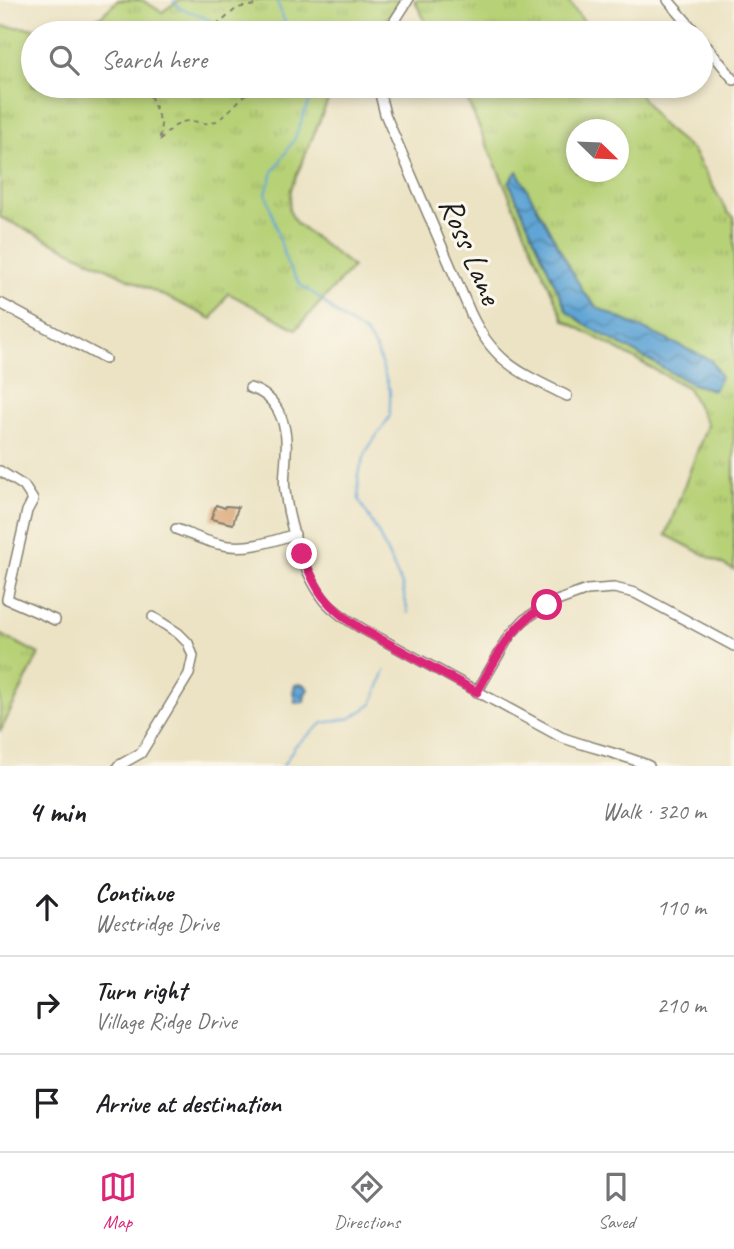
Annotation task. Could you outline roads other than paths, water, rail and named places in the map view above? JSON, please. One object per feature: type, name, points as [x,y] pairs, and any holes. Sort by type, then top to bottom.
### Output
[{"type":"street","points":[[395,21],[408,0]]},
{"type":"street","points":[[668,0],[686,21]]},
{"type":"street","points":[[713,54],[734,80]]},
{"type":"street","name":"Ross Lane","points":[[381,98],[385,114],[483,337],[495,352],[513,367],[567,396]]},
{"type":"street","points":[[0,303],[105,359]]},
{"type":"street","points":[[250,388],[269,398],[284,427],[285,491],[295,534],[314,584],[326,602],[360,628],[561,737],[649,766]]},
{"type":"street","points":[[0,471],[24,486],[33,500],[27,511],[7,599],[55,620]]},
{"type":"street","points":[[176,529],[217,544],[238,547],[260,545],[295,534]]},
{"type":"street","points":[[477,692],[510,635],[524,620],[547,605],[587,590],[614,588],[635,593],[734,646]]},
{"type":"street","points":[[118,766],[141,752],[189,674],[193,656],[188,643],[153,617]]},
{"type":"water","points":[[517,171],[584,293],[598,308],[711,360],[721,377],[714,390],[692,384],[589,327],[567,311],[509,182]]},
{"type":"water","points":[[302,684],[308,690],[304,702],[295,703],[295,685]]},
{"type":"waterway","points":[[174,0],[180,9],[210,21]]},
{"type":"waterway","points":[[276,0],[284,21]]},
{"type":"waterway","points":[[310,98],[294,140],[273,172],[266,193],[287,264],[301,286],[366,334],[377,351],[390,391],[390,416],[367,450],[358,474],[359,500],[402,585],[408,613]]},
{"type":"waterway","points":[[283,766],[295,746],[323,723],[351,718],[372,704],[385,671]]}]
